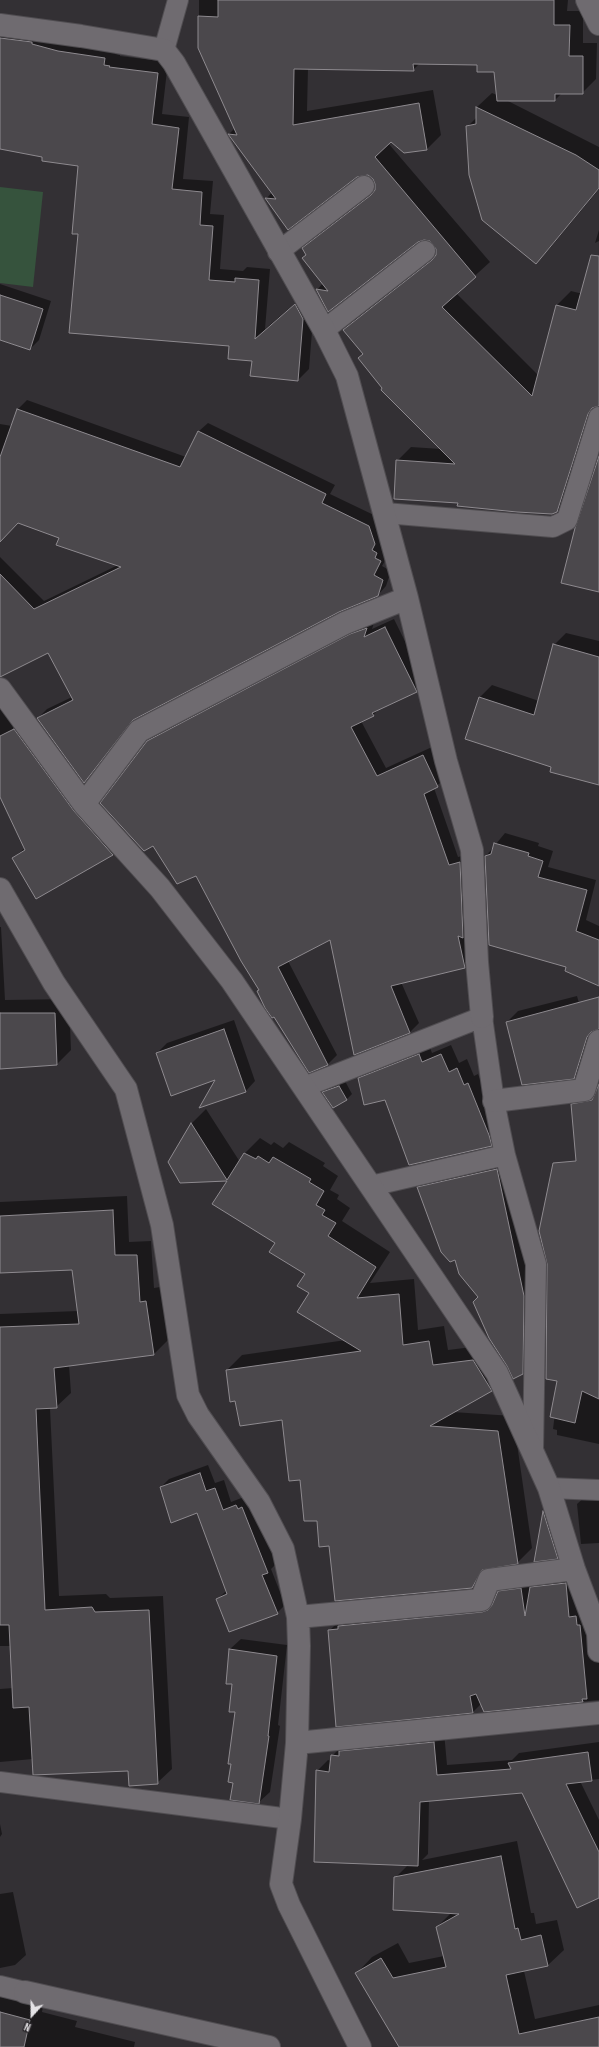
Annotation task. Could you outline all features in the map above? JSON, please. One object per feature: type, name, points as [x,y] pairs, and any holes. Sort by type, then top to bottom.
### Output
[{"type":"street","points":[[587,0],[599,24]]},
{"type":"street","points":[[0,25],[81,36],[164,50],[174,63],[278,252],[324,330],[347,376],[407,598],[446,761],[472,850],[477,962],[482,1017]]},
{"type":"street","points":[[84,804],[138,731],[345,623],[407,598]]},
{"type":"street","points":[[0,689],[84,804],[160,888],[228,975],[497,1373],[549,1488],[574,1569],[598,1633],[599,1651]]},
{"type":"street","points":[[0,889],[54,983],[126,1089],[162,1225],[188,1395],[198,1415],[259,1502],[283,1549],[298,1617],[299,1646],[297,1743],[290,1818],[281,1884],[289,1906],[360,2047]]},
{"type":"street","points":[[494,1102],[584,1090],[599,1041]]},
{"type":"street","points":[[298,1617],[480,1600],[489,1580],[574,1569]]},
{"type":"street","points":[[297,1743],[599,1713]]},
{"type":"street","points":[[25,1992],[269,2047]]},
{"type":"lane","points":[[164,50],[178,0]]},
{"type":"lane","points":[[278,252],[364,186]]},
{"type":"lane","points":[[324,330],[425,251]]},
{"type":"lane","points":[[385,513],[553,527],[567,520],[599,417]]},
{"type":"lane","points":[[304,1087],[482,1017],[494,1102],[505,1155],[536,1264],[534,1452]]},
{"type":"lane","points":[[371,1186],[505,1155]]},
{"type":"lane","points":[[549,1488],[599,1490]]},
{"type":"lane","points":[[0,1782],[290,1818]]},
{"type":"lane","points":[[0,1986],[25,1992]]},
{"type":"green space","points":[[0,187],[43,192],[33,287],[0,283]]},
{"type":"building","points":[[218,0],[554,0],[554,25],[570,25],[569,56],[583,56],[583,94],[555,94],[555,101],[497,101],[494,72],[477,72],[477,65],[413,64],[414,71],[294,69],[293,125],[419,103],[427,150],[404,153],[391,142],[375,157],[476,277],[442,307],[532,396],[556,305],[576,310],[591,255],[599,256],[599,406],[592,408],[588,414],[557,512],[552,514],[517,512],[457,506],[458,503],[394,499],[396,460],[455,464],[381,390],[382,388],[358,358],[363,354],[343,330],[432,260],[436,255],[436,249],[430,241],[424,240],[418,242],[328,312],[316,289],[328,291],[302,258],[306,255],[302,248],[371,195],[375,190],[375,184],[373,179],[368,175],[357,177],[288,230],[265,198],[276,199],[228,134],[237,135],[198,48],[198,16],[218,17]]},
{"type":"building","points":[[0,38],[32,42],[32,44],[58,51],[105,58],[104,65],[110,66],[109,67],[158,73],[152,124],[179,128],[172,189],[202,192],[200,225],[213,226],[209,280],[235,282],[235,278],[259,280],[255,339],[295,304],[303,319],[298,381],[250,376],[252,361],[228,359],[229,346],[69,333],[78,234],[72,234],[78,166],[42,161],[42,157],[0,149]]},
{"type":"building","points":[[476,107],[576,155],[599,170],[599,188],[536,264],[482,220],[469,175],[466,126],[476,124]]},
{"type":"building","points":[[0,295],[43,309],[30,350],[0,340]]},
{"type":"building","points":[[17,409],[180,467],[198,431],[326,494],[322,503],[369,526],[375,544],[372,550],[377,553],[375,558],[381,561],[374,575],[383,580],[378,596],[339,612],[133,720],[84,783],[37,718],[73,700],[48,653],[0,677],[0,574],[34,609],[121,567],[56,545],[59,538],[18,523],[0,542],[0,457]]},
{"type":"building","points":[[599,456],[599,592],[561,583],[575,528]]},
{"type":"building","points":[[385,627],[417,692],[372,713],[374,716],[351,727],[377,776],[423,755],[438,787],[424,794],[449,865],[460,862],[463,938],[458,936],[465,968],[391,986],[410,1033],[354,1055],[330,940],[278,967],[328,1065],[309,1073],[274,1017],[272,1018],[265,1008],[257,991],[259,990],[241,961],[196,876],[177,884],[153,846],[144,851],[100,803],[147,741],[350,634],[367,628],[364,637]]},
{"type":"building","points":[[553,644],[599,657],[599,785],[550,772],[551,767],[465,739],[479,697],[534,715]]},
{"type":"building","points":[[14,729],[74,811],[113,855],[36,899],[12,858],[25,850],[0,797],[0,736]]},
{"type":"building","points":[[494,843],[529,853],[528,856],[543,861],[538,877],[587,890],[576,931],[599,940],[599,986],[565,971],[566,967],[489,945],[485,856],[491,854]]},
{"type":"building","points":[[599,997],[599,1029],[591,1032],[587,1037],[574,1079],[522,1085],[506,1022]]},
{"type":"building","points":[[0,1013],[55,1013],[57,1065],[0,1069]]},
{"type":"building","points":[[224,1029],[246,1092],[199,1108],[215,1080],[171,1096],[156,1053]]},
{"type":"building","points":[[419,1054],[422,1062],[441,1054],[449,1072],[457,1068],[464,1085],[468,1083],[492,1146],[409,1165],[385,1100],[364,1105],[358,1078]]},
{"type":"building","points":[[599,1084],[599,1399],[582,1391],[575,1423],[550,1417],[557,1381],[546,1379],[547,1264],[539,1231],[553,1163],[576,1161],[571,1104],[592,1100]]},
{"type":"building","points":[[339,1086],[347,1100],[333,1108],[322,1092]]},
{"type":"building","points":[[191,1123],[227,1180],[244,1153],[256,1159],[258,1156],[269,1163],[273,1157],[311,1179],[309,1182],[324,1191],[316,1205],[325,1210],[322,1215],[336,1223],[328,1236],[376,1267],[357,1298],[399,1294],[403,1345],[429,1341],[433,1365],[473,1360],[492,1391],[430,1426],[498,1431],[518,1564],[482,1570],[472,1588],[335,1601],[329,1546],[319,1547],[317,1521],[304,1521],[300,1480],[289,1481],[282,1420],[240,1426],[235,1401],[230,1402],[226,1370],[361,1351],[297,1312],[309,1293],[297,1286],[305,1274],[269,1252],[275,1243],[212,1204],[227,1181],[180,1183],[168,1162]]},
{"type":"building","points":[[497,1169],[524,1296],[523,1374],[513,1379],[507,1366],[489,1338],[473,1302],[478,1297],[459,1274],[455,1260],[450,1262],[441,1252],[417,1187]]},
{"type":"building","points":[[113,1210],[115,1255],[137,1255],[140,1302],[146,1301],[154,1355],[54,1368],[57,1408],[36,1409],[45,1610],[92,1607],[95,1612],[149,1610],[158,1784],[129,1786],[128,1771],[33,1775],[29,1707],[13,1708],[9,1625],[0,1625],[0,1327],[79,1324],[72,1270],[0,1273],[0,1216]]},
{"type":"building","points":[[200,1473],[206,1491],[215,1488],[223,1510],[236,1505],[238,1509],[242,1507],[268,1573],[262,1575],[278,1614],[229,1632],[216,1599],[227,1594],[197,1513],[171,1523],[160,1487]]},
{"type":"building","points":[[543,1511],[558,1559],[534,1562]]},
{"type":"building","points":[[566,1583],[569,1617],[576,1616],[577,1625],[580,1625],[587,1699],[582,1699],[583,1702],[484,1712],[476,1694],[470,1696],[473,1713],[336,1727],[328,1630],[338,1629],[338,1626],[482,1612],[488,1610],[492,1605],[498,1591],[521,1588],[525,1616],[530,1587]]},
{"type":"building","points":[[229,1649],[277,1656],[269,1736],[259,1804],[230,1800],[233,1783],[228,1782],[231,1764],[228,1764],[235,1712],[229,1712],[232,1684],[226,1684]]},
{"type":"building","points":[[434,1742],[437,1775],[511,1769],[508,1763],[588,1752],[592,1781],[566,1784],[599,1852],[599,1898],[577,1908],[522,1793],[420,1802],[418,1866],[314,1862],[316,1770],[329,1772],[331,1755],[339,1756],[339,1751]]},
{"type":"building","points":[[501,1856],[515,1929],[518,1928],[521,1940],[541,1935],[548,1966],[506,1975],[519,2034],[599,2017],[599,2047],[399,2047],[355,1973],[381,1958],[393,1978],[446,1967],[436,1927],[459,1914],[393,1910],[394,1877]]},
{"type":"building","points":[[0,2012],[30,2020],[24,2047],[0,2047]]}]
